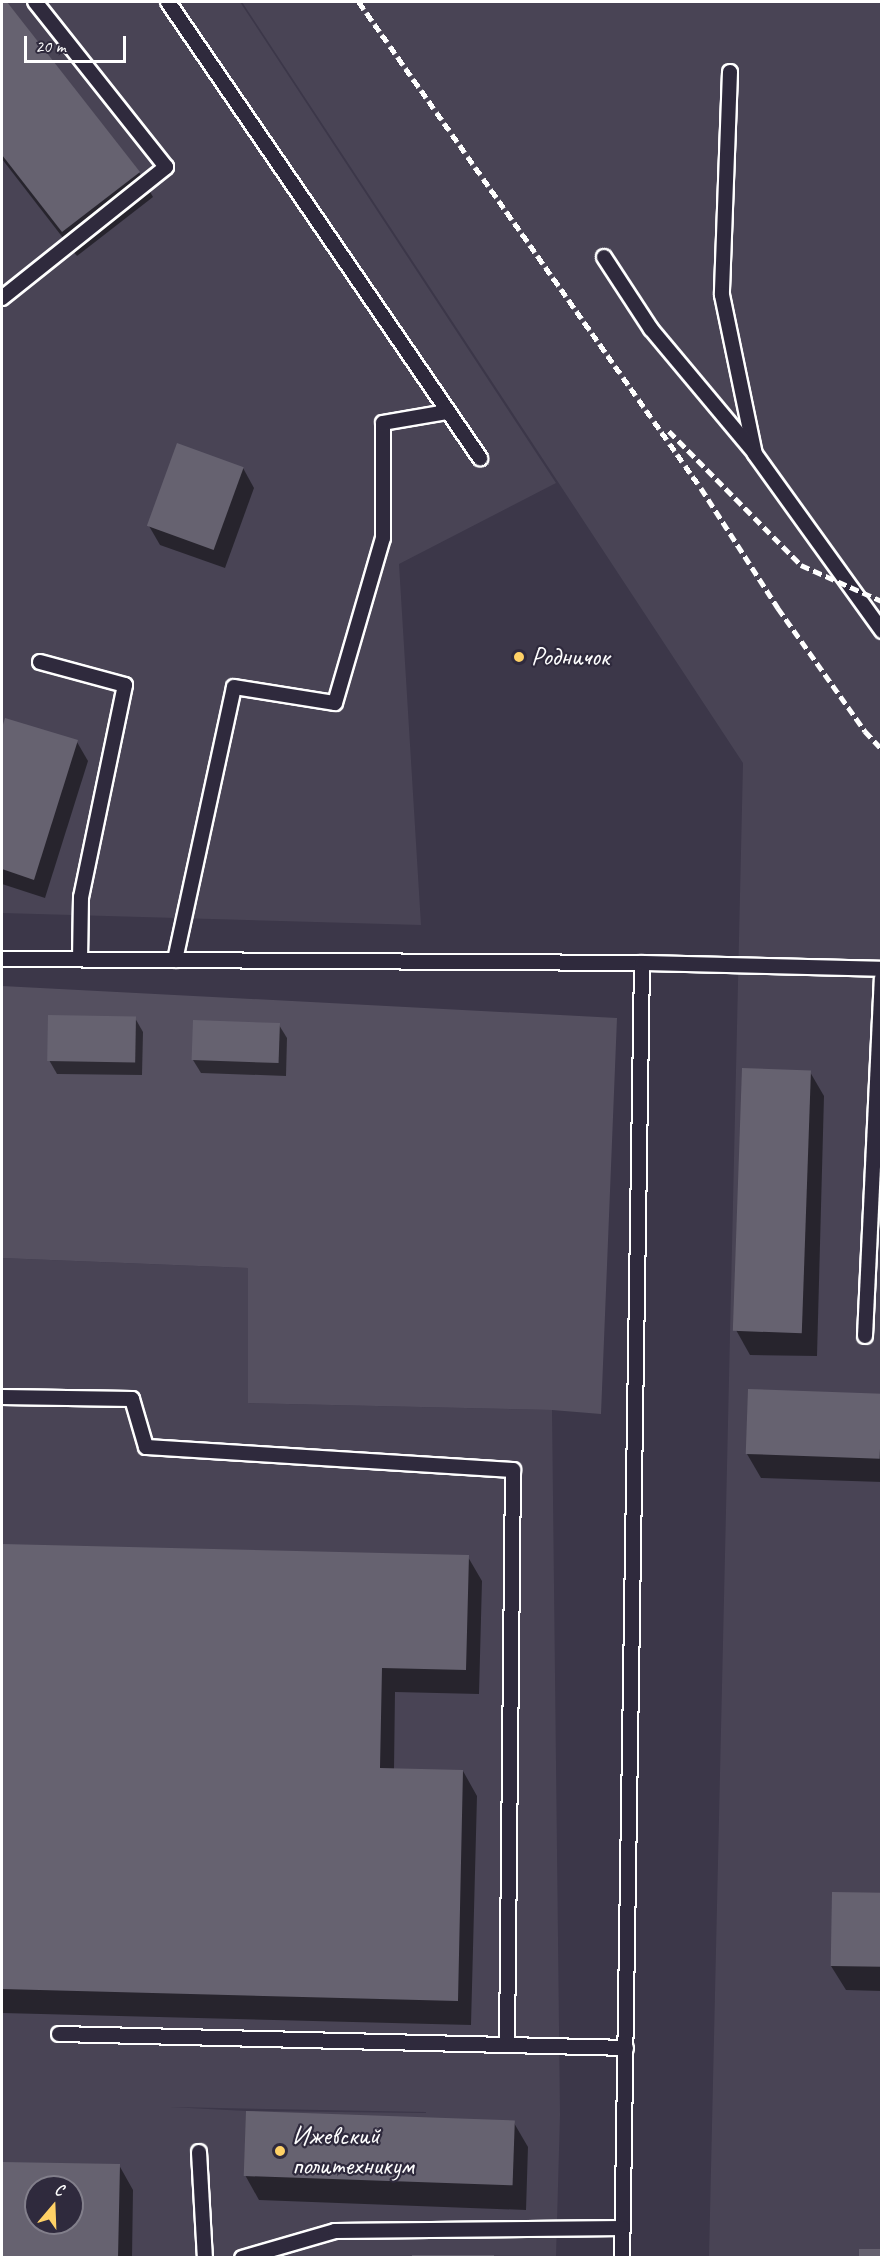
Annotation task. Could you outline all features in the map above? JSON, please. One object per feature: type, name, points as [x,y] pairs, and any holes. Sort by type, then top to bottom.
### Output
[{"type":"lane","points":[[2,298],[166,167],[35,2]]},
{"type":"lane","points":[[168,2],[480,458]]},
{"type":"lane","points":[[730,72],[722,295],[755,454]]},
{"type":"lane","points":[[604,257],[651,329],[755,454],[882,631]]},
{"type":"lane","points":[[175,960],[234,687],[335,702],[383,538],[383,423],[447,412]]},
{"type":"lane","points":[[40,662],[125,685],[81,897],[80,959]]},
{"type":"lane","points":[[2,959],[642,963],[882,969]]},
{"type":"lane","points":[[622,2258],[642,963]]},
{"type":"lane","points":[[865,1336],[882,978]]},
{"type":"lane","points":[[2,1397],[132,1399],[146,1447],[513,1470],[507,2045]]},
{"type":"lane","points":[[59,2034],[626,2048]]},
{"type":"lane","points":[[199,2152],[206,2258]]},
{"type":"lane","points":[[242,2258],[335,2231],[623,2228]]},
{"type":"shaded area","points":[[2,2],[240,2],[556,483],[399,564],[421,925],[2,913]]},
{"type":"shaded area","points":[[242,2],[881,2],[881,2257],[709,2257],[743,763]]},
{"type":"shaded area","points":[[2,986],[617,1018],[601,1414],[552,1410],[248,1403],[248,1268],[2,1258]]},
{"type":"shaded area","points":[[2,1258],[248,1268],[248,1403],[552,1410],[560,2115],[556,2257],[2,2258]],"holes":[[[170,2107],[426,2112],[246,2111]]]},
{"type":"building","points":[[2,2],[7,2],[140,172],[62,232],[2,155]]},
{"type":"building","points":[[177,443],[244,467],[214,550],[147,526]]},
{"type":"building","points":[[5,718],[78,740],[34,880],[2,869],[2,728]]},
{"type":"building","points":[[48,1015],[136,1017],[135,1063],[47,1061]]},
{"type":"building","points":[[193,1020],[280,1023],[279,1063],[192,1060]]},
{"type":"building","points":[[742,1068],[811,1070],[802,1333],[733,1331]]},
{"type":"building","points":[[748,1389],[882,1394],[880,1459],[746,1454]]},
{"type":"building","points":[[2,1544],[469,1555],[466,1670],[382,1668],[380,1768],[463,1770],[458,2001],[2,1989]]},
{"type":"building","points":[[832,1892],[882,1893],[881,1967],[831,1966]]},
{"type":"building","points":[[246,2111],[515,2120],[513,2185],[244,2176]]},
{"type":"building","points":[[2,2162],[120,2164],[118,2258],[2,2258]]},
{"type":"building","points":[[859,2249],[882,2249],[882,2258],[859,2258]]},
{"type":"building","points":[[412,2255],[494,2255],[494,2258],[412,2258]]},
{"type":"railway","points":[[359,2],[701,488],[778,608],[865,731],[882,749]]},
{"type":"railway","points":[[669,431],[801,565],[882,601]]},
{"type":"place","name":"Родничок","points":[[519,657]]},
{"type":"place","name":"Ижевский политехникум","points":[[280,2151]]}]
